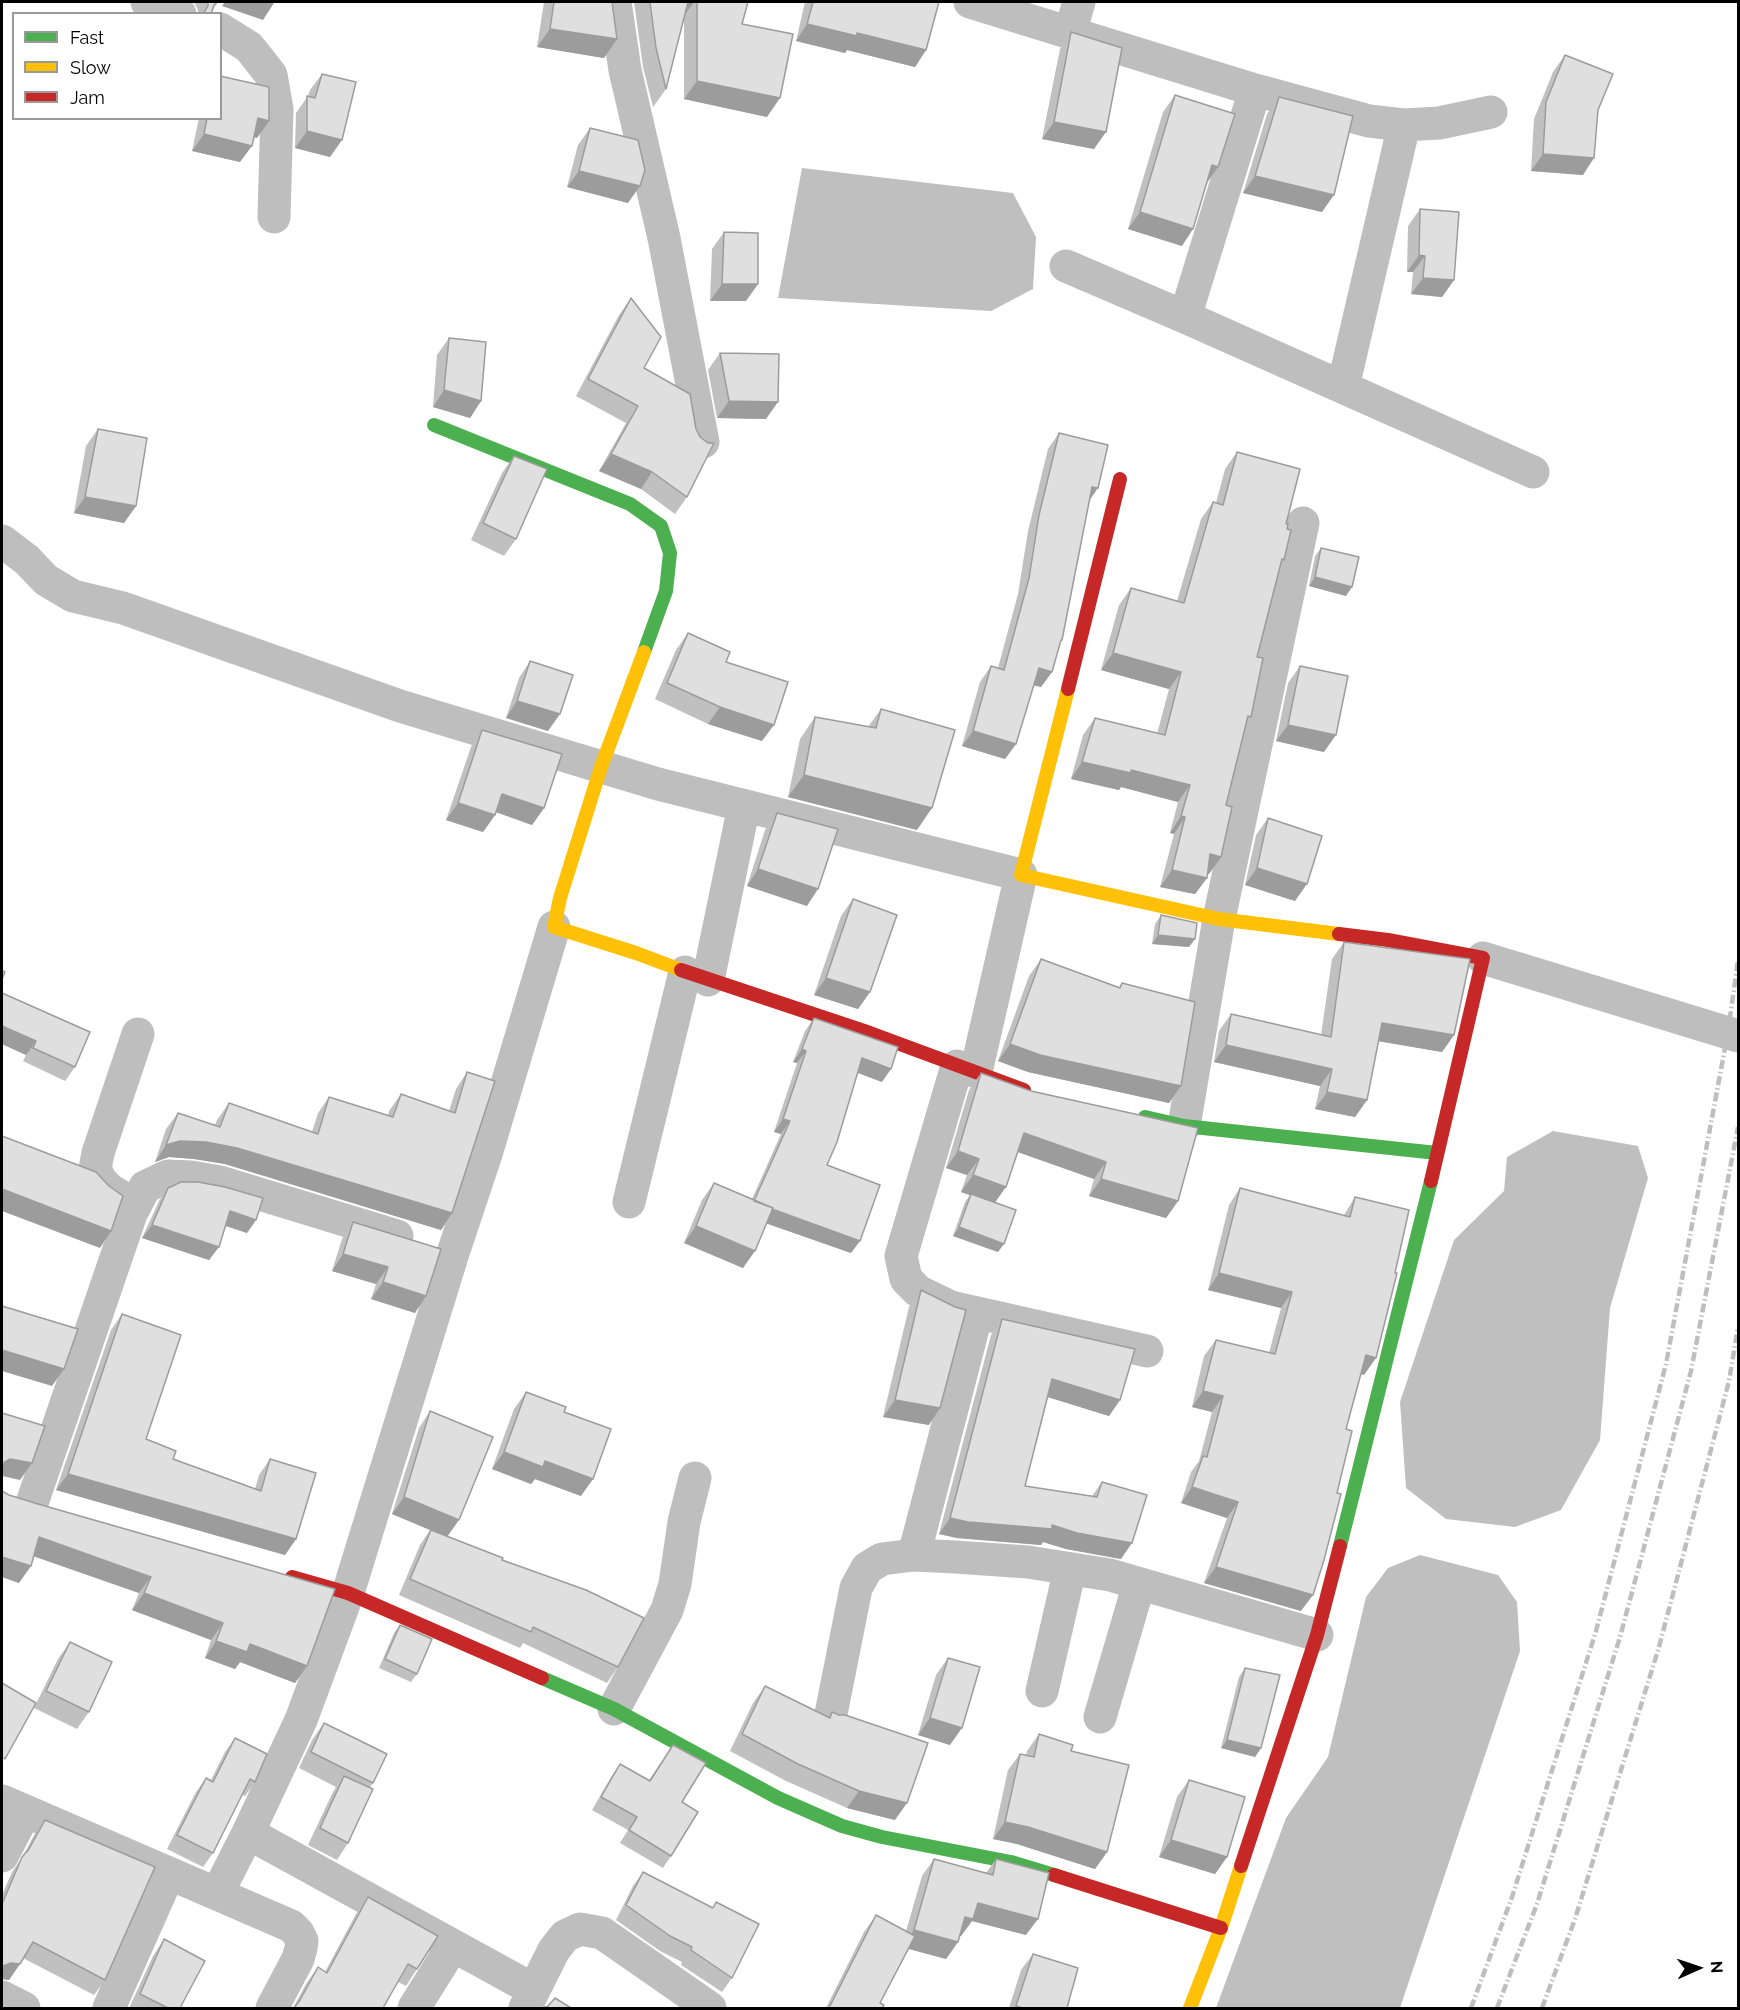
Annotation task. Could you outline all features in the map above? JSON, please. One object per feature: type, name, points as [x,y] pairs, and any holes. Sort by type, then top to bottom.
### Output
[{"type":"street","points":[[147,2],[174,12]]},
{"type":"street","points":[[615,2],[625,70],[664,238],[704,442]]},
{"type":"street","points":[[970,2],[1255,90],[1369,121],[1404,125],[1439,123],[1491,112]]},
{"type":"street","points":[[1070,33],[1079,2]]},
{"type":"street","points":[[222,30],[249,47],[272,75],[277,109],[274,218]]},
{"type":"street","points":[[1185,317],[1255,90]]},
{"type":"street","points":[[1343,387],[1404,125]]},
{"type":"street","points":[[1066,266],[1533,472]]},
{"type":"street","points":[[217,1894],[300,1720],[348,1593],[486,1154],[554,927],[560,898],[601,767],[666,591],[670,553],[661,526],[630,504],[434,425]]},
{"type":"street","points":[[1120,479],[1021,876],[967,1069],[901,1256],[906,1279],[918,1291],[951,1307],[1148,1351]]},
{"type":"street","points":[[1184,1126],[1219,919],[1303,523]]},
{"type":"street","points":[[2,541],[27,560],[46,580],[73,596],[123,608],[400,706],[601,767],[744,806],[1021,876],[1219,919],[1388,940],[1483,958],[1738,1036]]},
{"type":"street","points":[[629,1202],[697,976],[744,806]]},
{"type":"street","points":[[554,927],[870,1033],[1035,1093]]},
{"type":"street","points":[[1190,2008],[1221,1928],[1317,1635],[1414,1256],[1483,958]]},
{"type":"street","points":[[135,1206],[110,1190],[101,1180],[96,1169],[98,1153],[138,1034]]},
{"type":"street","points":[[1126,1113],[1184,1126],[1437,1153]]},
{"type":"street","points":[[32,1503],[131,1214],[145,1187],[168,1176],[220,1182],[453,1253]]},
{"type":"street","points":[[914,1555],[977,1313]]},
{"type":"street","points":[[614,1709],[667,1610],[675,1584],[684,1522],[695,1478]]},
{"type":"street","points":[[831,1714],[856,1588],[867,1568],[882,1559],[914,1555],[1028,1562],[1110,1575],[1317,1635]]},
{"type":"street","points":[[1042,1691],[1070,1569]]},
{"type":"street","points":[[280,1574],[348,1593],[614,1709],[714,1761],[778,1798],[842,1826],[882,1837],[1011,1862],[1221,1928]]},
{"type":"street","points":[[1100,1717],[1139,1584]]},
{"type":"street","points":[[2,1856],[13,1807],[291,1926],[302,1941],[298,1959],[272,2008]]},
{"type":"street","points":[[248,1833],[452,1947],[529,2000],[554,1950],[565,1936],[580,1929],[602,1933],[710,2008]]},
{"type":"street","points":[[109,2008],[169,1873]]},
{"type":"street","points":[[414,2008],[452,1947]]},
{"type":"street","points":[[2,1997],[24,2008]]},
{"type":"shaded area","points":[[802,168],[1013,193],[1036,237],[1033,289],[991,311],[778,298]]},
{"type":"shaded area","points":[[1553,1131],[1638,1146],[1648,1178],[1610,1308],[1600,1440],[1561,1510],[1515,1527],[1446,1519],[1406,1488],[1400,1402],[1454,1240],[1504,1191],[1507,1157]]},
{"type":"shaded area","points":[[1420,1555],[1498,1575],[1517,1602],[1520,1651],[1400,2008],[1216,2008],[1286,1818],[1328,1757],[1366,1597],[1388,1568]]},
{"type":"building","points":[[208,2],[218,2],[212,12],[204,12]]},
{"type":"building","points":[[554,2],[612,2],[617,39],[550,29]]},
{"type":"building","points":[[650,2],[688,2],[666,89],[656,48]]},
{"type":"building","points":[[697,2],[748,2],[742,24],[793,34],[780,98],[697,81]]},
{"type":"building","points":[[813,2],[939,2],[926,50],[857,33],[857,36],[807,24]]},
{"type":"building","points":[[1071,32],[1122,48],[1106,132],[1054,122]]},
{"type":"building","points":[[1565,55],[1613,74],[1598,110],[1594,158],[1543,154],[1546,102]]},
{"type":"building","points":[[322,74],[356,82],[342,140],[307,131],[307,96],[315,98]]},
{"type":"building","points":[[222,76],[269,87],[269,121],[258,118],[252,146],[204,134],[207,120],[222,120]]},
{"type":"building","points":[[1175,95],[1235,114],[1218,167],[1212,165],[1193,229],[1140,212]]},
{"type":"building","points":[[1279,97],[1353,116],[1334,195],[1255,176]]},
{"type":"building","points":[[590,128],[638,140],[645,170],[640,186],[579,171]]},
{"type":"building","points":[[1420,209],[1459,212],[1454,280],[1423,278],[1425,256],[1419,255]]},
{"type":"building","points":[[724,232],[758,233],[758,284],[722,284]]},
{"type":"building","points":[[631,298],[661,337],[644,368],[690,394],[696,429],[700,437],[708,443],[714,443],[687,497],[652,472],[611,454],[638,406],[588,379]]},
{"type":"building","points":[[449,338],[486,342],[481,401],[444,390]]},
{"type":"building","points":[[720,353],[779,354],[778,402],[729,401]]},
{"type":"building","points":[[98,429],[147,438],[136,506],[85,497]]},
{"type":"building","points":[[1059,433],[1108,445],[1098,488],[1092,487],[1062,640],[1052,672],[1039,668],[1016,744],[973,731],[991,666],[1004,670],[1029,578],[1039,515]]},
{"type":"building","points":[[1237,452],[1300,469],[1286,524],[1288,524],[1287,529],[1291,530],[1257,657],[1263,658],[1251,717],[1248,716],[1226,805],[1232,807],[1221,857],[1210,854],[1207,878],[1172,870],[1185,817],[1181,816],[1190,785],[1131,770],[1131,773],[1082,762],[1095,718],[1165,735],[1181,672],[1113,653],[1131,588],[1184,603],[1213,502],[1223,505]]},
{"type":"building","points":[[514,456],[547,469],[516,539],[483,523]]},
{"type":"building","points":[[1321,548],[1359,557],[1352,587],[1315,577]]},
{"type":"building","points":[[688,633],[730,652],[726,662],[788,682],[774,725],[720,707],[667,683]]},
{"type":"building","points":[[530,661],[573,675],[560,714],[517,701]]},
{"type":"building","points":[[1300,666],[1348,676],[1336,735],[1288,725]]},
{"type":"building","points":[[881,709],[955,730],[932,808],[804,775],[815,717],[876,728]]},
{"type":"building","points":[[482,730],[562,754],[544,808],[502,794],[495,815],[458,803]]},
{"type":"building","points":[[777,813],[838,829],[818,889],[758,869]]},
{"type":"building","points":[[1268,818],[1322,836],[1307,884],[1257,868]]},
{"type":"building","points":[[853,899],[897,915],[870,992],[826,978]]},
{"type":"building","points":[[1161,915],[1197,923],[1195,939],[1158,935]]},
{"type":"building","points":[[1344,942],[1470,959],[1454,1035],[1382,1023],[1367,1100],[1327,1092],[1332,1069],[1226,1045],[1231,1014],[1331,1037]]},
{"type":"building","points":[[1041,959],[1120,988],[1122,983],[1195,1002],[1181,1086],[1040,1055],[1010,1044]]},
{"type":"building","points":[[2,993],[90,1032],[75,1067],[33,1048],[36,1041],[2,1026]]},
{"type":"building","points":[[814,1018],[898,1047],[891,1069],[862,1058],[837,1142],[827,1165],[880,1185],[860,1241],[754,1201],[790,1121],[783,1119],[806,1051],[802,1049]]},
{"type":"building","points":[[467,1072],[495,1081],[452,1213],[237,1148],[206,1142],[180,1141],[166,1145],[178,1113],[220,1127],[229,1103],[318,1134],[329,1097],[393,1117],[401,1094],[455,1113]]},
{"type":"building","points":[[981,1073],[1031,1091],[1198,1128],[1178,1201],[1101,1179],[1106,1162],[1024,1133],[1006,1187],[973,1175],[979,1159],[958,1151]]},
{"type":"building","points":[[2,1136],[96,1172],[109,1186],[123,1196],[111,1231],[2,1189]]},
{"type":"building","points":[[181,1182],[198,1182],[225,1187],[263,1198],[256,1220],[230,1211],[219,1247],[152,1225],[168,1188]]},
{"type":"building","points":[[714,1183],[773,1208],[755,1251],[696,1226]]},
{"type":"building","points":[[1240,1188],[1350,1217],[1355,1197],[1409,1210],[1395,1273],[1397,1273],[1376,1358],[1366,1355],[1346,1429],[1352,1431],[1337,1493],[1341,1494],[1313,1595],[1216,1567],[1238,1502],[1192,1487],[1203,1456],[1207,1457],[1223,1396],[1203,1391],[1216,1340],[1275,1354],[1292,1292],[1219,1273]]},
{"type":"building","points":[[971,1194],[1016,1210],[1004,1244],[959,1227]]},
{"type":"building","points":[[353,1222],[441,1249],[426,1296],[383,1282],[388,1267],[343,1254]]},
{"type":"building","points":[[921,1290],[966,1310],[940,1408],[895,1400]]},
{"type":"building","points":[[2,1306],[78,1329],[64,1369],[2,1350]]},
{"type":"building","points":[[122,1314],[181,1335],[146,1439],[176,1451],[173,1459],[261,1491],[270,1459],[316,1473],[296,1539],[68,1474]]},
{"type":"building","points":[[1002,1319],[1135,1349],[1120,1400],[1052,1379],[1025,1486],[1097,1497],[1102,1482],[1147,1495],[1132,1543],[1077,1533],[1052,1525],[1052,1529],[968,1522],[950,1518]]},
{"type":"building","points":[[526,1392],[566,1407],[564,1412],[611,1429],[593,1479],[545,1461],[543,1467],[504,1452]]},
{"type":"building","points":[[430,1411],[493,1437],[459,1520],[404,1497]]},
{"type":"building","points":[[2,1413],[45,1426],[32,1463],[10,1459],[2,1464]]},
{"type":"building","points":[[2,1491],[38,1504],[335,1589],[307,1666],[250,1644],[247,1652],[216,1641],[223,1623],[144,1593],[151,1577],[39,1537],[31,1566],[2,1557]]},
{"type":"building","points":[[431,1530],[503,1558],[502,1560],[586,1590],[644,1618],[618,1667],[533,1627],[531,1632],[410,1579]]},
{"type":"building","points":[[400,1625],[432,1639],[417,1674],[385,1659]]},
{"type":"building","points":[[70,1642],[112,1662],[89,1712],[46,1691]]},
{"type":"building","points":[[948,1658],[980,1667],[962,1728],[930,1718]]},
{"type":"building","points":[[1245,1668],[1280,1675],[1261,1748],[1227,1740]]},
{"type":"building","points":[[2,1683],[36,1703],[5,1759],[2,1757]]},
{"type":"building","points":[[765,1686],[830,1718],[832,1712],[845,1715],[928,1743],[907,1803],[859,1791],[798,1764],[742,1734]]},
{"type":"building","points":[[324,1723],[387,1754],[373,1783],[311,1752]]},
{"type":"building","points":[[1039,1734],[1073,1745],[1071,1751],[1129,1765],[1107,1852],[1005,1822],[1020,1754],[1034,1757]]},
{"type":"building","points":[[235,1738],[267,1754],[255,1782],[250,1779],[213,1853],[177,1835],[206,1778],[213,1782]]},
{"type":"building","points":[[673,1745],[706,1763],[682,1802],[698,1812],[671,1856],[629,1830],[637,1817],[601,1797],[620,1764],[650,1781]]},
{"type":"building","points":[[344,1776],[373,1789],[348,1843],[320,1828]]},
{"type":"building","points":[[1189,1780],[1245,1797],[1227,1857],[1171,1840]]},
{"type":"building","points":[[45,1820],[155,1867],[105,1980],[33,1942],[20,1964],[11,1963],[2,1967],[2,1904],[22,1857]]},
{"type":"building","points":[[934,1859],[993,1875],[996,1859],[1049,1873],[1038,1919],[978,1903],[973,1919],[965,1917],[958,1942],[914,1930]]},
{"type":"building","points":[[643,1872],[713,1908],[716,1902],[759,1924],[732,1978],[691,1950],[692,1947],[670,1936],[626,1905]]},
{"type":"building","points":[[368,1897],[438,1936],[417,1969],[408,1964],[383,2008],[294,2008],[318,1967],[327,1973]]},
{"type":"building","points":[[876,1915],[915,1936],[880,2003],[884,2005],[882,2008],[829,2008]]},
{"type":"building","points":[[164,1939],[205,1961],[180,2008],[168,2008],[140,1994]]},
{"type":"building","points":[[1033,1954],[1078,1968],[1067,2008],[1016,2006]]},
{"type":"building","points":[[555,1998],[571,2008],[542,2008],[548,2006]]},
{"type":"railway","points":[[1471,2008],[1512,1897],[1596,1631],[1666,1364],[1728,1032],[1738,960]]},
{"type":"railway","points":[[1497,2008],[1537,1904],[1620,1637],[1691,1371],[1738,1127]]},
{"type":"railway","points":[[1542,2008],[1575,1919],[1659,1647],[1729,1381],[1738,1327]]},
{"type":"traffic: fast","points":[[434,425],[630,504],[661,526],[670,553],[666,591],[644,652]]},
{"type":"traffic: fast","points":[[1145,1117],[1184,1126],[1437,1153]]},
{"type":"traffic: fast","points":[[1340,1546],[1431,1181]]},
{"type":"traffic: fast","points":[[542,1678],[614,1709],[778,1798],[842,1826],[882,1837],[1011,1862],[1054,1875]]},
{"type":"traffic: slow","points":[[644,652],[601,767],[560,898],[554,927],[681,970]]},
{"type":"traffic: slow","points":[[1068,689],[1021,875],[1219,919],[1339,934]]},
{"type":"traffic: slow","points":[[1190,2008],[1221,1928],[1241,1866]]},
{"type":"traffic: jam","points":[[1068,689],[1120,479]]},
{"type":"traffic: jam","points":[[1339,934],[1388,940],[1483,958],[1431,1181]]},
{"type":"traffic: jam","points":[[681,970],[870,1033],[1024,1090]]},
{"type":"traffic: jam","points":[[1241,1866],[1317,1635],[1340,1546]]},
{"type":"traffic: jam","points":[[292,1577],[348,1593],[542,1678]]},
{"type":"traffic: jam","points":[[1054,1875],[1221,1928]]}]
